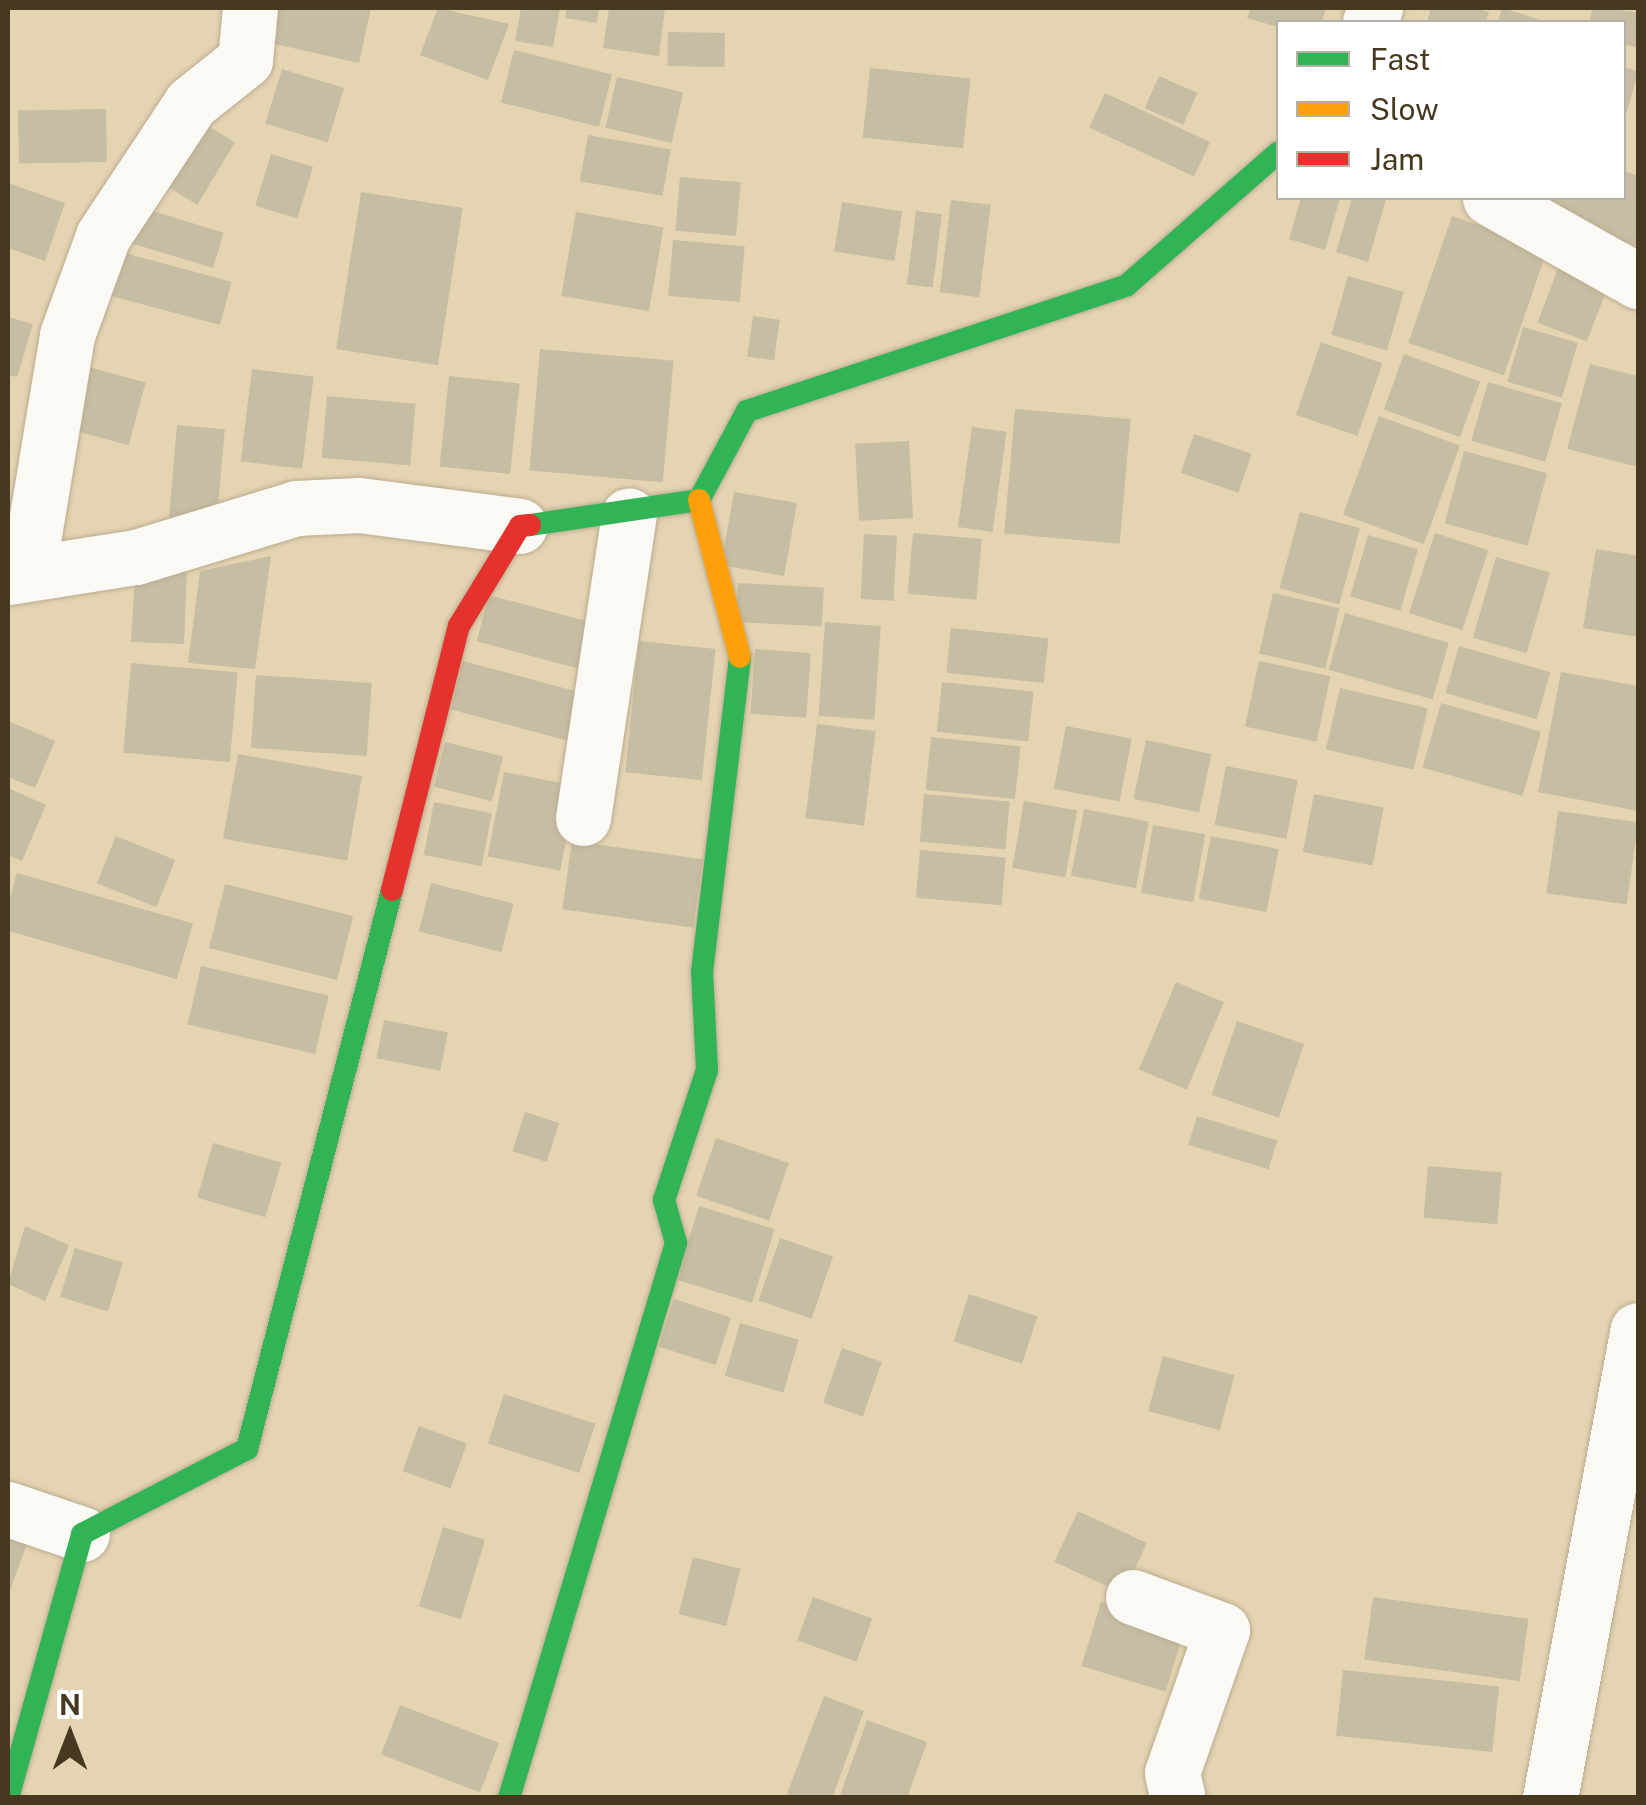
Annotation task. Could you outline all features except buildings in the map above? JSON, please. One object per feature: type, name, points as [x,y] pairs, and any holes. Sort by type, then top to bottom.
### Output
[{"type":"street","points":[[250,8],[245,60],[191,103],[103,236],[67,335],[18,574],[136,558],[296,508],[359,505],[520,526],[629,514],[699,500]]},
{"type":"street","points":[[509,1798],[676,1243],[664,1200],[707,1070],[702,972],[740,658],[699,500],[747,411],[1127,284],[1276,155]]},
{"type":"street","points":[[1494,200],[1638,281]]},
{"type":"street","points":[[583,818],[629,514]]},
{"type":"street","points":[[8,1509],[82,1534],[247,1449],[364,1028],[426,732],[459,626],[520,526]]},
{"type":"street","points":[[1550,1798],[1638,1330]]},
{"type":"street","points":[[8,1798],[82,1534]]},
{"type":"street","points":[[1133,1598],[1222,1630],[1172,1773],[1178,1798]]},
{"type":"traffic: fast","points":[[530,525],[699,500],[747,411],[1127,285],[1276,155]]},
{"type":"traffic: fast","points":[[509,1798],[676,1243],[664,1200],[707,1070],[702,972],[740,657]]},
{"type":"traffic: fast","points":[[8,1798],[82,1534],[247,1449],[392,890]]},
{"type":"traffic: slow","points":[[699,500],[740,657]]},
{"type":"traffic: jam","points":[[392,890],[459,626],[520,526],[530,525]]}]
